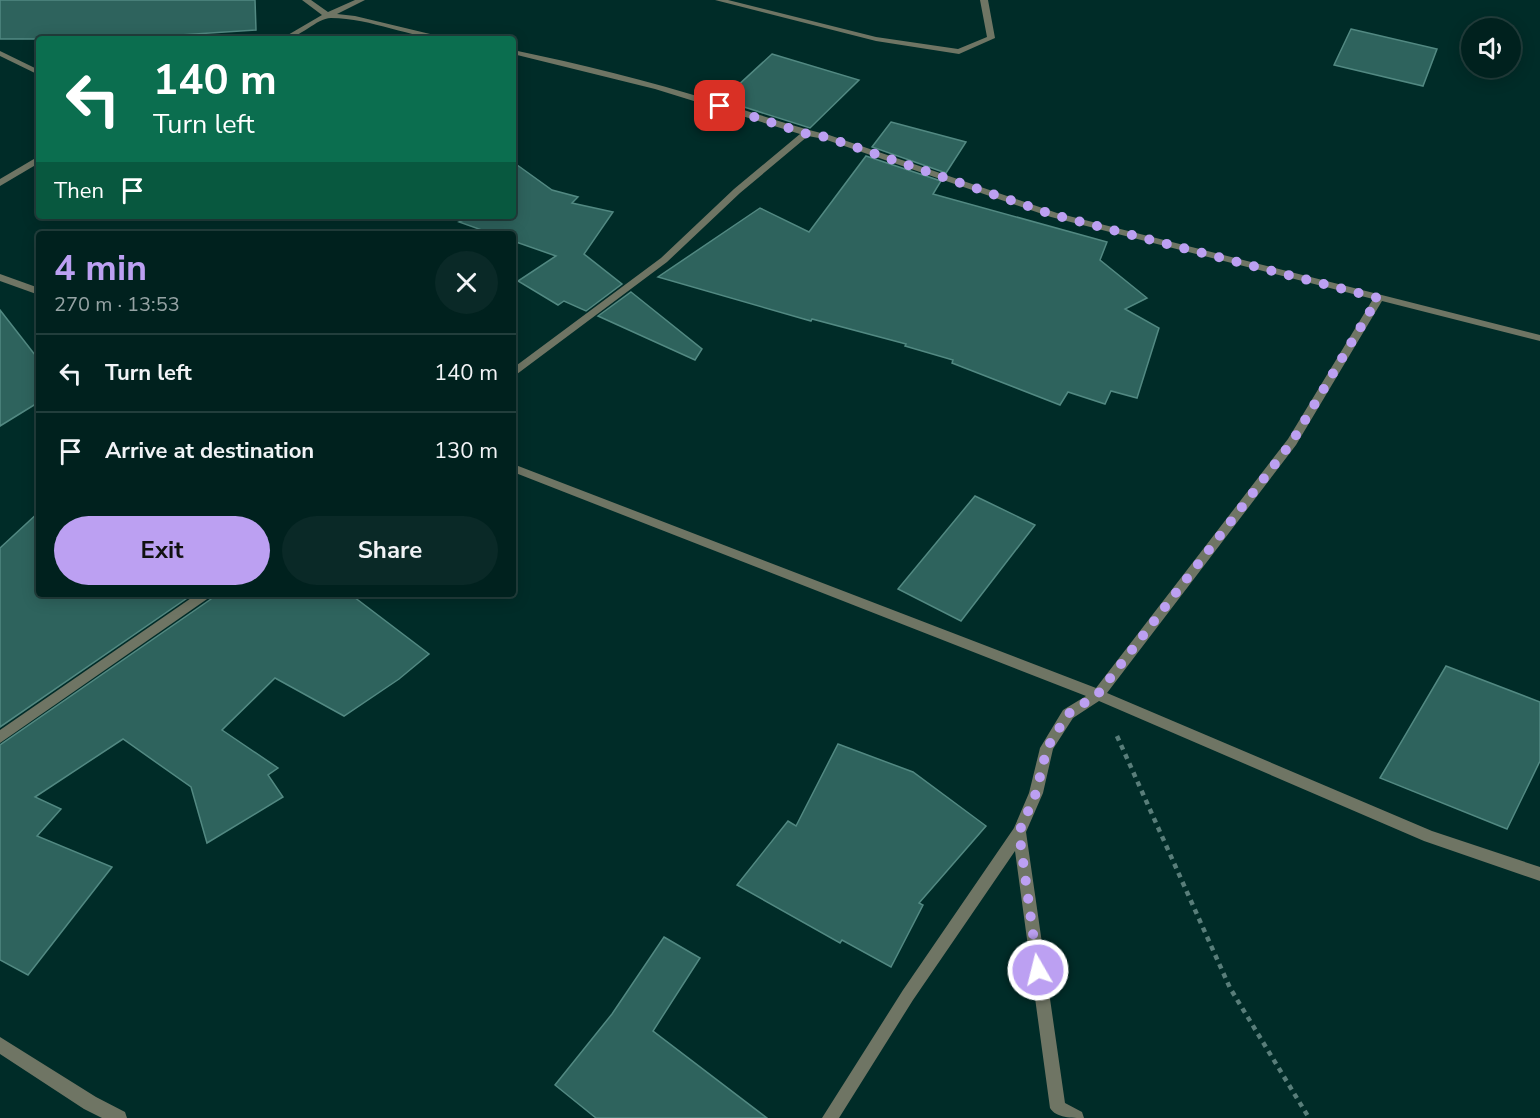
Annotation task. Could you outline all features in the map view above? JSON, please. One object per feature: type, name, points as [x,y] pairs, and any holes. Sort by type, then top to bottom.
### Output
[{"type":"street","points":[[306,0],[327,15],[355,18],[434,36]]},
{"type":"street","points":[[290,36],[327,15],[361,0]]},
{"type":"street","points":[[719,0],[876,39],[959,52],[991,38],[984,0]]},
{"type":"street","points":[[0,53],[36,71]]},
{"type":"street","points":[[516,53],[564,63],[732,109],[807,134],[826,137],[1054,215],[1540,338]]},
{"type":"street","points":[[516,371],[664,260],[737,191],[807,134]]},
{"type":"street","points":[[0,183],[36,161]]},
{"type":"street","points":[[0,277],[36,291]]},
{"type":"street","points":[[830,1118],[908,995],[1019,832],[1036,793],[1047,748],[1068,714],[1098,694],[1292,442],[1378,298]]},
{"type":"street","points":[[516,469],[1098,694],[1429,836],[1540,874]]},
{"type":"street","points":[[0,736],[202,597]]},
{"type":"street","points":[[1019,832],[1058,1108],[1076,1118]]},
{"type":"street","points":[[0,1045],[90,1103],[119,1118]]},
{"type":"path","points":[[1098,694],[1230,988],[1309,1118]]},
{"type":"building","points":[[0,0],[255,0],[256,30],[164,36],[36,36],[36,39],[0,39]]},
{"type":"building","points":[[1351,29],[1437,49],[1423,86],[1334,65]]},
{"type":"building","points":[[772,54],[859,80],[810,128],[722,100]]},
{"type":"building","points":[[891,122],[966,142],[946,173],[872,147]]},
{"type":"building","points":[[866,156],[941,181],[933,194],[1107,242],[1100,260],[1147,298],[1125,309],[1159,328],[1137,398],[1111,391],[1105,404],[1068,392],[1060,405],[952,363],[953,360],[905,346],[906,344],[812,319],[811,321],[658,277],[760,208],[809,232]]},
{"type":"building","points":[[516,164],[552,190],[578,197],[572,203],[613,212],[584,254],[622,284],[586,311],[564,301],[558,305],[518,281],[556,256],[516,242],[516,231],[484,231],[459,222],[466,219],[516,219]]},
{"type":"building","points":[[631,292],[702,349],[695,360],[598,316]]},
{"type":"building","points":[[0,310],[36,356],[36,404],[0,426]]},
{"type":"building","points":[[975,496],[1035,525],[961,621],[898,589]]},
{"type":"building","points":[[36,515],[36,597],[189,597],[0,727],[0,548]]},
{"type":"building","points":[[212,597],[354,597],[429,654],[399,679],[344,716],[275,678],[222,730],[278,768],[268,775],[283,797],[207,843],[191,787],[123,739],[35,797],[61,809],[37,836],[112,867],[28,975],[0,960],[0,745]]},
{"type":"building","points":[[1446,666],[1540,702],[1540,761],[1507,829],[1380,778]]},
{"type":"building","points":[[838,744],[913,772],[986,826],[919,903],[923,905],[891,967],[842,940],[840,943],[737,885],[788,821],[796,826]]},
{"type":"building","points":[[664,937],[700,958],[653,1031],[767,1118],[596,1118],[555,1085],[612,1014]]},
{"type":"route","points":[[720,106],[807,134],[826,137],[1054,215],[1378,298],[1292,442],[1098,694],[1068,714],[1047,748],[1036,793],[1019,832],[1038,970]]}]
